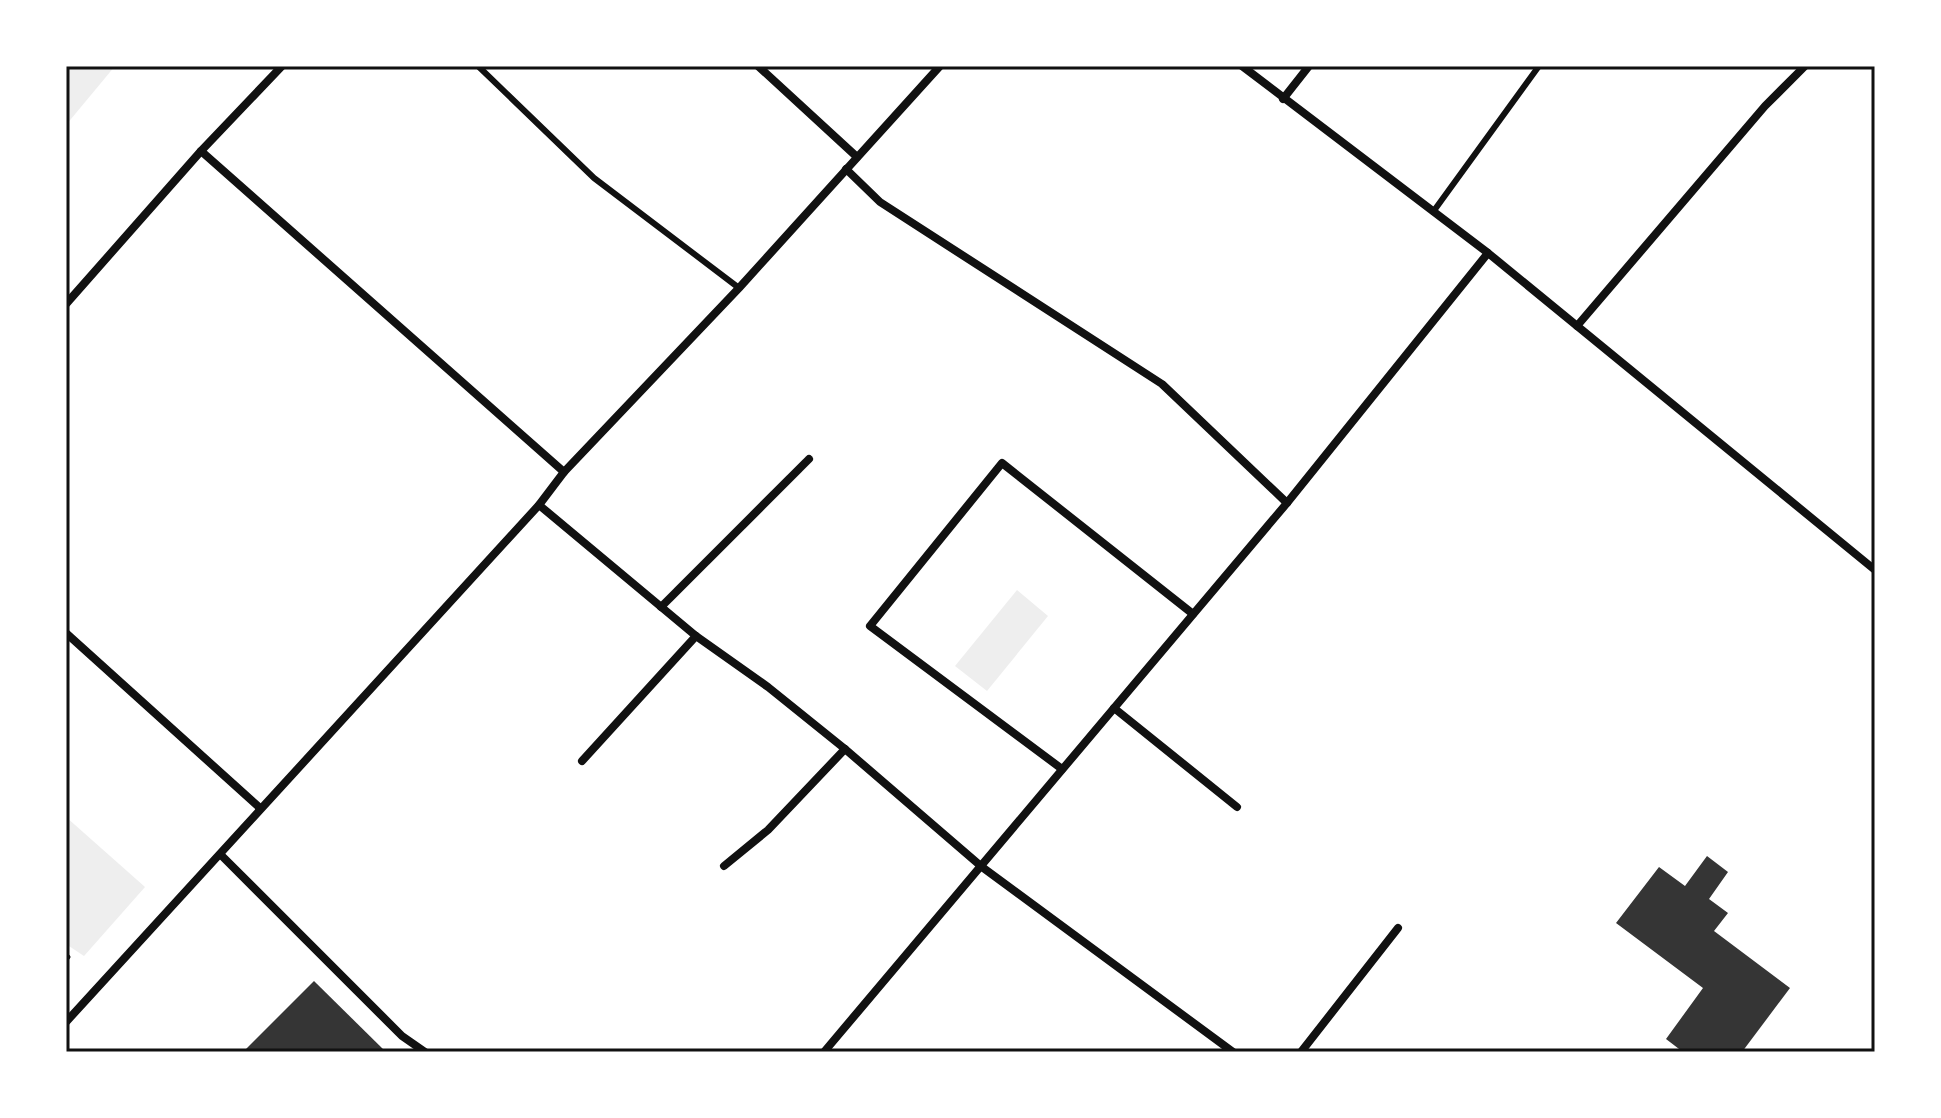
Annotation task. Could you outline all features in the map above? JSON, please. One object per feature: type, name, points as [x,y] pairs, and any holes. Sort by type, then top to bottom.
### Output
[{"type":"street","points":[[66,304],[201,151],[282,66]]},
{"type":"street","points":[[758,66],[857,157]]},
{"type":"street","points":[[66,1022],[539,505],[564,472],[739,288],[940,66]]},
{"type":"street","points":[[1242,66],[1488,253],[1875,570]]},
{"type":"street","points":[[1283,99],[1309,66]]},
{"type":"street","points":[[1577,326],[1765,106],[1805,66]]},
{"type":"street","points":[[201,151],[564,472]]},
{"type":"street","points":[[846,169],[880,202],[1162,384],[1287,503]]},
{"type":"street","points":[[824,1052],[1287,503],[1488,253]]},
{"type":"street","points":[[661,607],[809,459]]},
{"type":"street","points":[[1062,769],[870,626],[1002,463],[1193,614]]},
{"type":"street","points":[[539,505],[696,636],[768,687],[845,749],[982,867],[1233,1052]]},
{"type":"street","points":[[66,633],[260,808]]},
{"type":"street","points":[[582,761],[696,636]]},
{"type":"street","points":[[1114,708],[1237,807]]},
{"type":"street","points":[[724,866],[768,830],[845,749]]},
{"type":"street","points":[[221,855],[402,1036],[425,1052]]},
{"type":"street","points":[[1301,1052],[1398,928]]},
{"type":"lane","points":[[478,66],[594,178],[739,288]]},
{"type":"lane","points":[[1433,212],[1539,66]]},
{"type":"shaded area","points":[[66,66],[115,66],[66,125]]},
{"type":"shaded area","points":[[1017,590],[1048,616],[987,691],[955,666]]},
{"type":"shaded area","points":[[66,817],[145,887],[84,956],[69,946],[66,949]]},
{"type":"building","points":[[1707,856],[1728,872],[1709,899],[1728,913],[1714,931],[1790,988],[1742,1052],[1683,1052],[1666,1039],[1703,988],[1616,923],[1659,867],[1685,886]]},
{"type":"building","points":[[314,981],[386,1052],[243,1052]]}]
